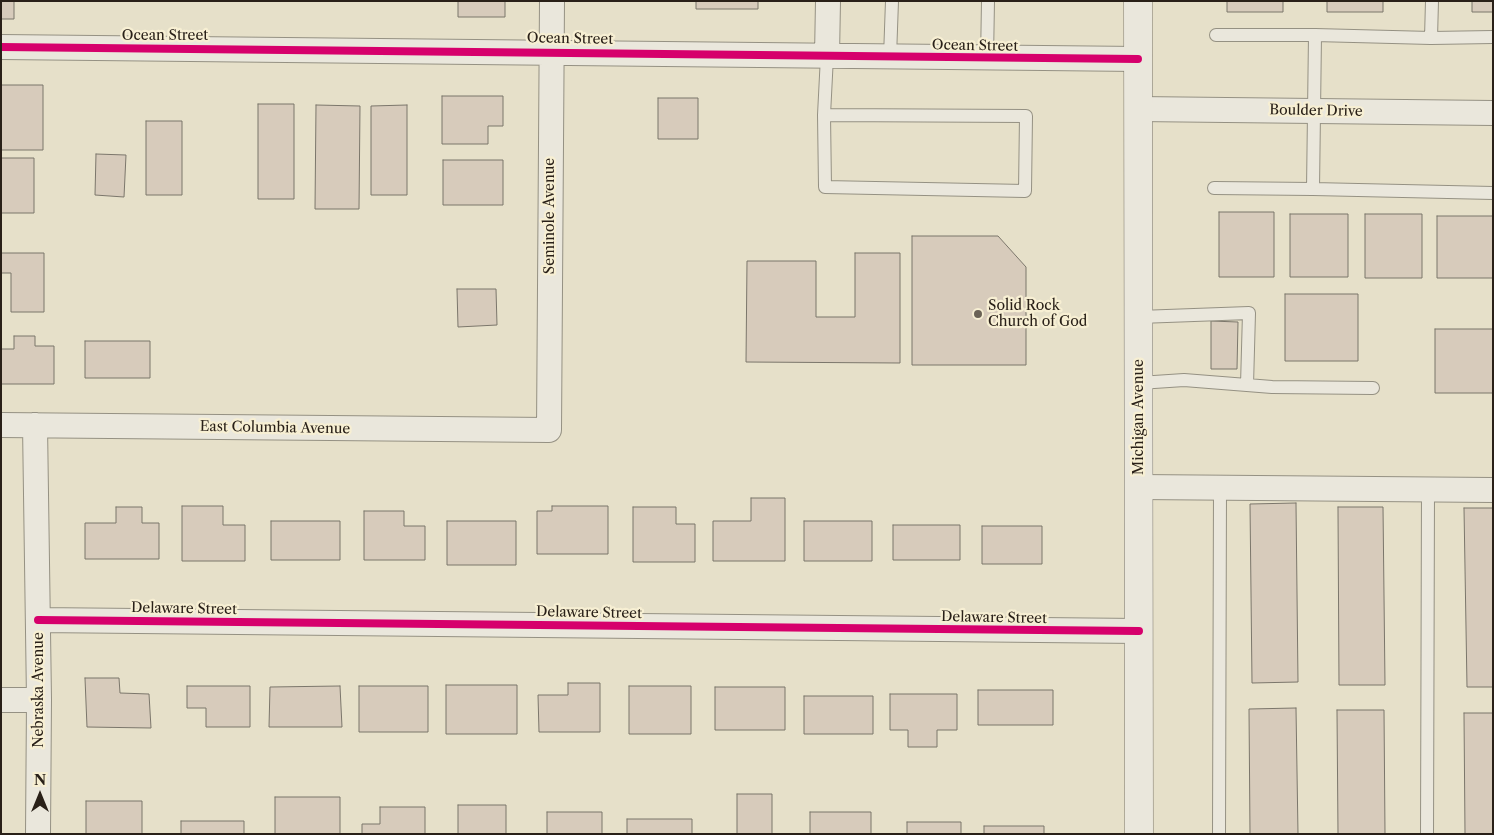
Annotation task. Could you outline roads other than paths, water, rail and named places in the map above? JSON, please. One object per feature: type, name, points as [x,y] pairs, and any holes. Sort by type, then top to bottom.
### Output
[{"type":"main road","name":"Michigan Avenue","points":[[1138,1],[1139,834]]},
{"type":"street","name":"Seminole Avenue","points":[[549,430],[550,51],[552,1]]},
{"type":"street","points":[[827,56],[828,1]]},
{"type":"street","name":"Ocean Street","points":[[1,47],[550,51],[1138,60]]},
{"type":"street","name":"Boulder Drive","points":[[1138,109],[1493,113]]},
{"type":"street","name":"East Columbia Avenue","points":[[1,425],[549,430]]},
{"type":"street","name":"Nebraska Avenue","points":[[35,425],[39,700],[38,834]]},
{"type":"street","points":[[1139,487],[1493,490]]},
{"type":"street","name":"Delaware Street","points":[[38,620],[1139,632]]},
{"type":"street","points":[[1,700],[39,700]]},
{"type":"lane","points":[[987,59],[988,1]]},
{"type":"lane","points":[[1431,38],[1432,1]]},
{"type":"lane","points":[[890,57],[892,3]]},
{"type":"lane","points":[[1216,35],[1493,37]]},
{"type":"lane","points":[[1313,189],[1315,35]]},
{"type":"lane","points":[[824,115],[1026,116],[1025,191],[825,187],[824,115],[827,56]]},
{"type":"lane","points":[[1214,188],[1493,193]]},
{"type":"lane","points":[[1139,317],[1249,313],[1247,385]]},
{"type":"lane","points":[[1139,383],[1184,380],[1247,385],[1373,388]]},
{"type":"lane","points":[[1220,488],[1220,834]]},
{"type":"lane","points":[[1427,834],[1428,489]]},
{"type":"place","name":"Solid Rock Church of God","points":[[978,314]]}]
